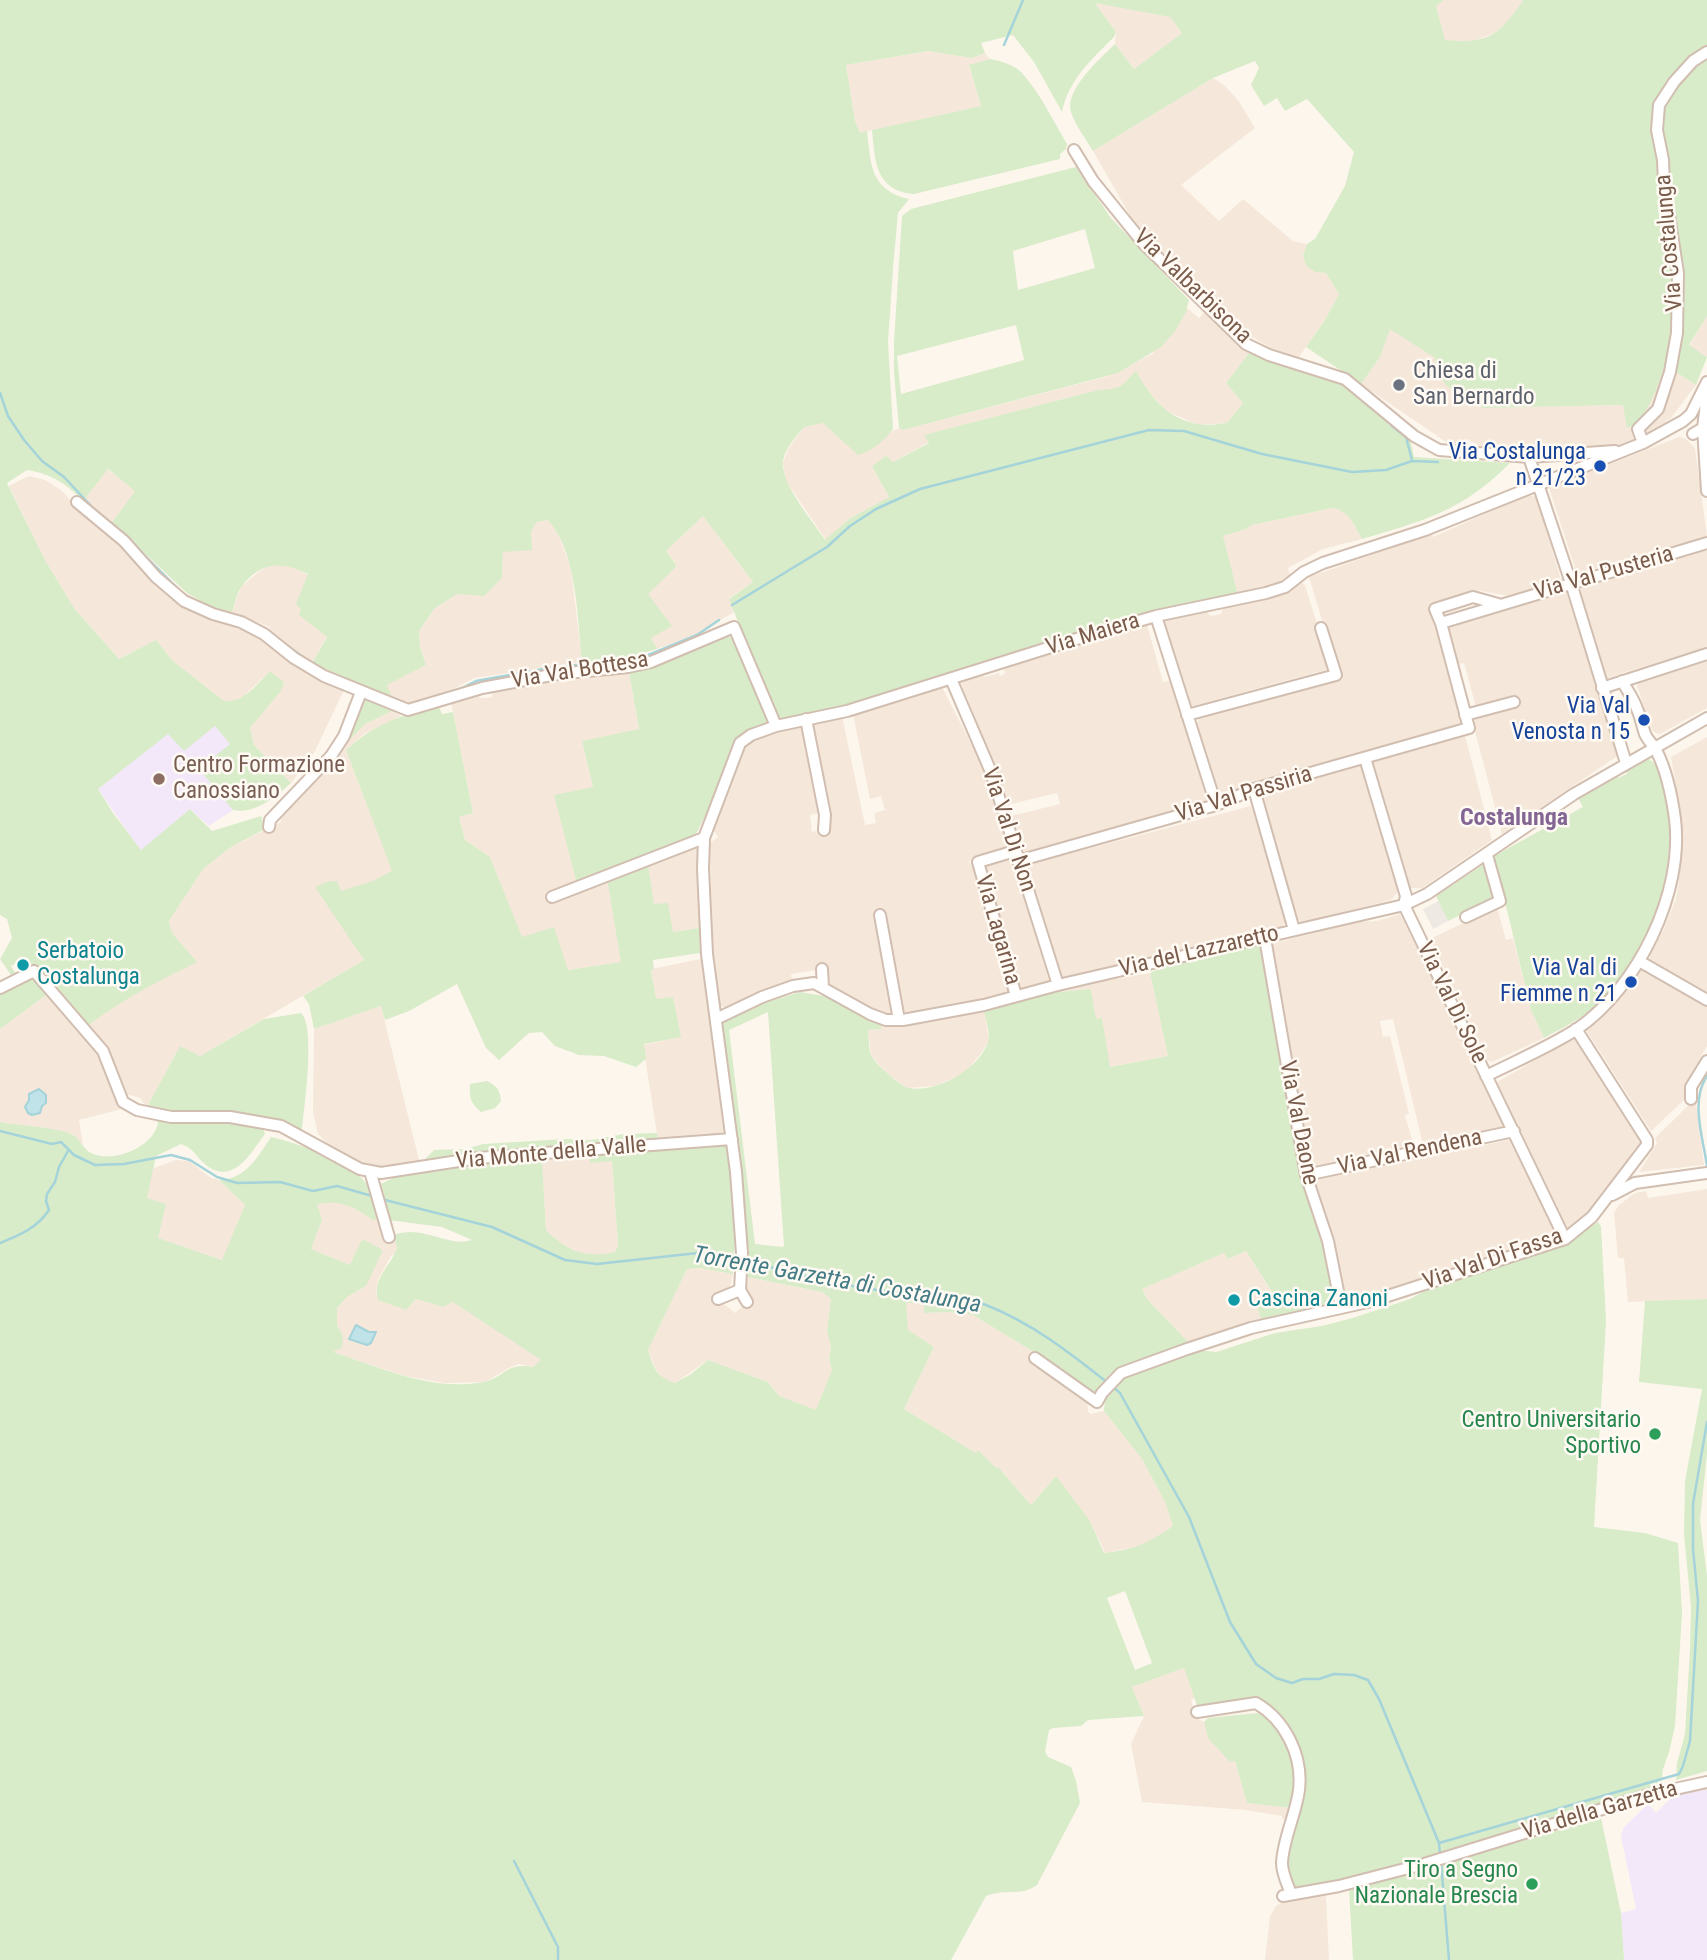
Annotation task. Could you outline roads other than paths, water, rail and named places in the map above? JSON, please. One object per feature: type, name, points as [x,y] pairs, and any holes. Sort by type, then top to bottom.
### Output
[{"type":"street","name":"Via Costalunga","points":[[1643,443],[1638,429],[1658,409],[1670,372],[1677,334],[1678,273],[1657,130],[1659,105],[1674,82],[1693,61],[1707,52]]},
{"type":"street","name":"Via Valbarbisona","points":[[1074,150],[1093,181],[1144,244],[1246,344],[1269,355],[1345,379],[1414,436],[1434,448],[1529,457]]},
{"type":"street","points":[[1707,382],[1693,425],[1704,449],[1707,491]]},
{"type":"street","points":[[1538,484],[1657,436],[1693,425],[1707,395]]},
{"type":"street","points":[[1625,451],[1529,457],[1626,763]]},
{"type":"street","name":"Via Maiera","points":[[716,1019],[707,954],[704,838],[740,743],[751,735],[776,726],[847,711],[1156,616],[1285,587],[1304,572],[1323,563],[1413,534],[1538,484]]},
{"type":"street","name":"Via Val Bottesa","points":[[77,502],[124,541],[156,577],[184,601],[212,614],[242,622],[324,676],[408,710],[482,688],[557,674],[651,662],[734,627],[776,726]]},
{"type":"street","name":"Via Val Pusteria","points":[[1469,728],[1441,623],[1707,543]]},
{"type":"street","points":[[1156,616],[1216,805]]},
{"type":"street","points":[[1187,715],[1336,675],[1321,628]]},
{"type":"street","points":[[1602,688],[1707,654]]},
{"type":"street","name":"Via Val Di Non","points":[[951,679],[991,772],[1058,985]]},
{"type":"street","points":[[1486,1076],[1576,1029],[1600,1010],[1639,961],[1665,905],[1674,848],[1675,821],[1667,779],[1654,747],[1646,738],[1637,707],[1622,681]]},
{"type":"street","points":[[270,827],[270,820],[331,756],[344,736],[361,692]]},
{"type":"street","points":[[1465,715],[1514,702]]},
{"type":"street","name":"Via del Lazzaretto","points":[[823,987],[870,1014],[886,1020],[899,1020],[984,1005],[1058,985],[1404,905],[1427,894],[1487,855],[1574,794],[1707,718]]},
{"type":"street","points":[[806,719],[825,815],[824,830]]},
{"type":"street","name":"Via Val Passiria","points":[[1017,856],[1216,805],[1254,789],[1469,728]]},
{"type":"street","name":"Via Val Di Sole","points":[[1365,758],[1406,896],[1404,905],[1565,1239]]},
{"type":"street","points":[[1254,789],[1294,930]]},
{"type":"street","points":[[552,897],[704,838]]},
{"type":"street","points":[[1466,918],[1500,901],[1487,855]]},
{"type":"street","name":"Via Lagarina","points":[[1016,996],[978,862],[1017,856]]},
{"type":"street","points":[[880,915],[899,1020]]},
{"type":"street","name":"Via Val Daone","points":[[1265,938],[1306,1175],[1328,1241],[1341,1306]]},
{"type":"street","points":[[1639,961],[1707,1000]]},
{"type":"street","points":[[747,1302],[740,1290],[742,1253],[732,1139],[716,1019],[762,997],[793,986],[814,984],[823,987],[822,969]]},
{"type":"street","name":"Via Monte della Valle","points":[[0,988],[34,971],[103,1051],[123,1102],[137,1110],[171,1117],[230,1117],[281,1126],[359,1169],[381,1173],[478,1158],[732,1139]]},
{"type":"street","name":"Via Val Di Fassa","points":[[1035,1358],[1097,1402],[1117,1376],[1251,1328],[1371,1301],[1565,1239],[1592,1217],[1647,1145],[1647,1140],[1576,1029]]},
{"type":"street","points":[[1691,1099],[1691,1087],[1707,1061]]},
{"type":"street","name":"Via Val Rendena","points":[[1306,1175],[1514,1131]]},
{"type":"street","points":[[1628,1170],[1628,1178],[1634,1183]]},
{"type":"street","points":[[370,1171],[389,1237]]},
{"type":"street","points":[[1603,1203],[1617,1191],[1634,1183],[1706,1173]]},
{"type":"street","points":[[718,1299],[740,1290]]},
{"type":"street","name":"Via della Garzetta","points":[[1197,1712],[1256,1703],[1270,1711],[1293,1747],[1298,1767],[1299,1790],[1282,1863],[1287,1895],[1339,1886],[1448,1857],[1648,1795],[1707,1782]]},
{"type":"water","points":[[39,1089],[46,1095],[46,1103],[40,1113],[32,1115],[25,1107],[29,1094]]},
{"type":"water","points":[[356,1325],[369,1332],[376,1332],[371,1343],[367,1345],[349,1339]]},
{"type":"waterway","points":[[1004,45],[1023,0]]},
{"type":"waterway","points":[[0,393],[8,416],[24,440],[42,461],[64,477],[93,508]]},
{"type":"waterway","points":[[1392,426],[1406,437],[1412,460]]},
{"type":"waterway","points":[[732,605],[827,547],[850,526],[876,509],[920,489],[1149,430],[1184,431],[1262,454],[1352,472],[1386,470],[1412,461],[1438,462]]},
{"type":"waterway","points":[[139,550],[184,595]]},
{"type":"waterway","points":[[460,689],[476,681],[549,668],[641,658],[697,635],[719,620]]},
{"type":"waterway","points":[[285,644],[303,657]]},
{"type":"waterway","name":"Torrente Garzetta di Costalunga","points":[[1707,1076],[1702,1086],[1698,1108],[1707,1166]]},
{"type":"waterway","name":"Torrente Garzetta di Costalunga","points":[[0,1131],[52,1144],[61,1142],[74,1155],[95,1165],[124,1164],[171,1155],[190,1160],[217,1177],[237,1183],[280,1182],[313,1191],[337,1186],[372,1196]]},
{"type":"waterway","points":[[0,1243],[33,1226],[49,1210],[47,1194],[68,1151]]},
{"type":"waterway","name":"Torrente Garzetta di Costalunga","points":[[381,1199],[492,1227],[565,1260],[597,1264],[698,1253],[737,1259]]},
{"type":"waterway","name":"Torrente Garzetta di Costalunga","points":[[744,1261],[854,1286],[958,1297],[986,1305],[1035,1330],[1108,1383]]},
{"type":"waterway","name":"Torrente Garzetta di Costalunga","points":[[1113,1387],[1120,1393],[1189,1517],[1230,1622],[1256,1664],[1276,1678],[1292,1683],[1334,1674],[1354,1675],[1368,1680],[1379,1699],[1439,1843],[1440,1856]]},
{"type":"waterway","name":"Torrente Garzetta di Costalunga","points":[[1439,1843],[1679,1774],[1690,1741],[1698,1601],[1693,1549],[1693,1504],[1707,1422]]},
{"type":"waterway","points":[[514,1861],[558,1947],[558,1960]]},
{"type":"waterway","name":"Torrente Garzetta di Costalunga","points":[[1441,1862],[1449,1960]]},
{"type":"place","name":"Chiesa di San Bernardo","points":[[1399,385]]},
{"type":"place","name":"Via Costalunga n 21/23","points":[[1600,466]]},
{"type":"place","name":"Via Val Venosta n 15","points":[[1644,720]]},
{"type":"place","name":"Centro Formazione Canossiano","points":[[159,779]]},
{"type":"place","name":"Serbatoio Costalunga","points":[[23,965]]},
{"type":"place","name":"Via Val di Fiemme n 21","points":[[1631,982]]},
{"type":"place","name":"Cascina Zanoni","points":[[1234,1300]]},
{"type":"place","name":"Centro Universitario Sportivo","points":[[1655,1434]]},
{"type":"place","name":"Tiro a Segno Nazionale Brescia","points":[[1532,1884]]},
{"type":"district","name":"Costalunga","points":[[1514,819]]}]
